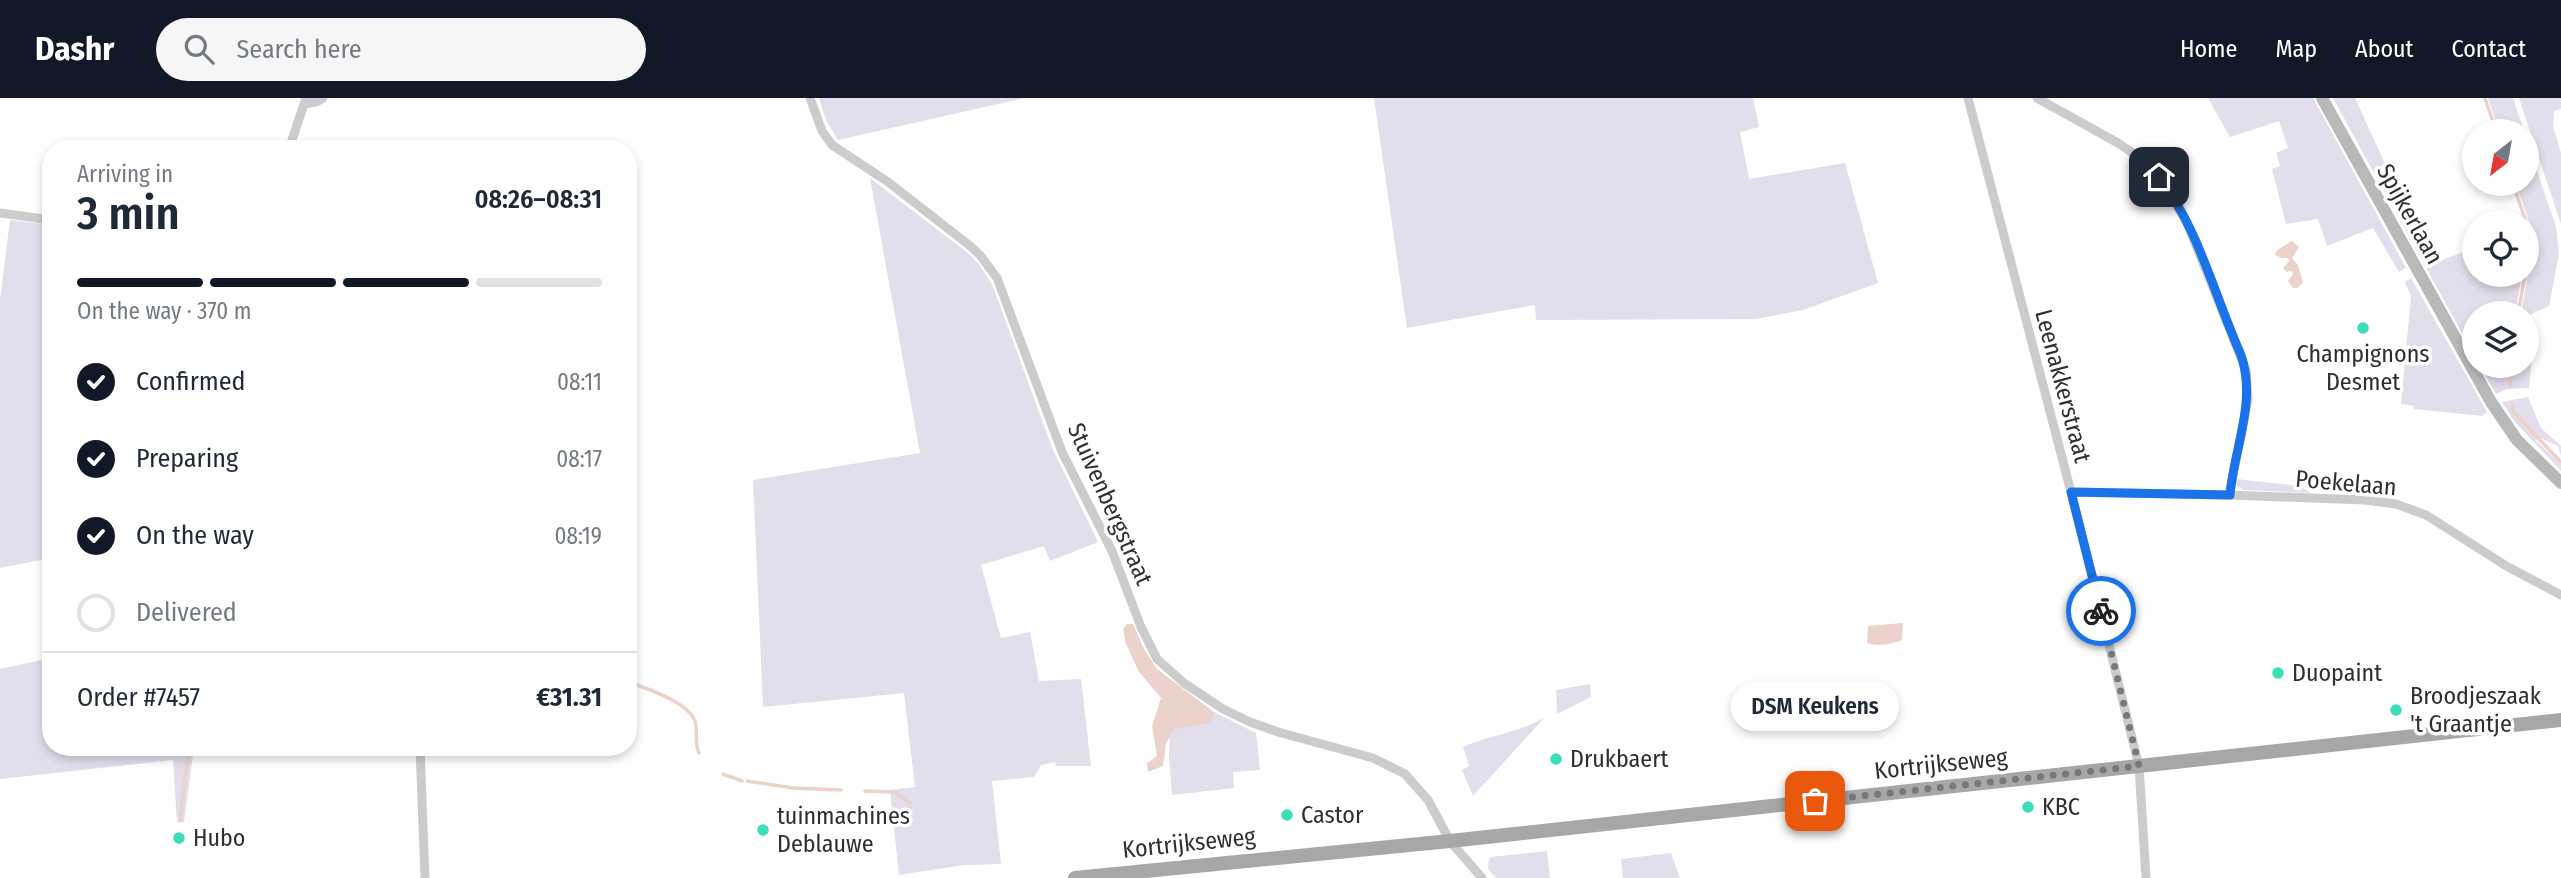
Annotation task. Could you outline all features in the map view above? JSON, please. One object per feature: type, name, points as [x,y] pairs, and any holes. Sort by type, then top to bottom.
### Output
[{"type":"main road","name":"Kortrijkseweg","points":[[1075,878],[1450,841],[2561,720]]},
{"type":"street","points":[[291,140],[302,100],[319,101],[323,98]]},
{"type":"street","name":"Stuivenbergstraat","points":[[810,98],[822,131],[832,145],[888,182],[969,245],[980,255],[996,278],[1062,452],[1112,551],[1157,659],[1184,683],[1223,709],[1250,722],[1395,767],[1414,782],[1428,800],[1450,841],[1482,878]]},
{"type":"street","name":"Leenakkerstraat","points":[[1968,98],[2139,766],[2146,878]]},
{"type":"street","points":[[2037,98],[2140,158],[2168,188],[2187,223],[2246,370],[2248,399],[2230,495]]},
{"type":"street","name":"Spijkerlaan","points":[[2322,98],[2491,402],[2517,440],[2561,483]]},
{"type":"street","points":[[0,213],[42,219]]},
{"type":"street","name":"Poekelaan","points":[[2071,492],[2365,500],[2406,507],[2426,515],[2526,577],[2561,595]]},
{"type":"street","points":[[420,756],[425,878]]},
{"type":"shaded area","points":[[819,98],[1025,98],[838,140],[826,120]]},
{"type":"shaded area","points":[[1374,98],[1753,98],[1759,127],[1740,132],[1749,179],[1845,163],[1878,283],[1803,310],[1756,319],[1536,320],[1535,305],[1407,328]]},
{"type":"shaded area","points":[[2208,98],[2313,98],[2406,268],[2399,272],[2373,228],[2327,246],[2318,219],[2286,224],[2272,169],[2280,166],[2276,153],[2288,148],[2279,121],[2230,137]]},
{"type":"shaded area","points":[[2333,98],[2355,98],[2431,264],[2462,252],[2462,287],[2520,287],[2517,301],[2462,301],[2462,333]]},
{"type":"shaded area","points":[[2488,98],[2513,98],[2520,119],[2495,119]]},
{"type":"shaded area","points":[[2519,98],[2561,98],[2561,109],[2554,111],[2553,126],[2561,153],[2561,224],[2539,158],[2539,119],[2526,119]]},
{"type":"shaded area","points":[[2539,177],[2556,227],[2559,254],[2549,306],[2539,311],[2539,301],[2523,301],[2526,287],[2539,287],[2539,210],[2525,210],[2520,196],[2539,196]]},
{"type":"shaded area","points":[[870,178],[968,253],[992,284],[1053,450],[1098,542],[1050,561],[1044,546],[981,565],[1001,638],[1030,632],[1039,681],[1081,679],[1091,766],[1056,766],[1055,762],[1041,765],[1034,777],[992,781],[1001,864],[964,865],[899,875],[890,790],[915,787],[904,693],[763,707],[753,480],[920,453]]},
{"type":"shaded area","points":[[10,220],[42,224],[42,560],[0,568],[0,300]]},
{"type":"shaded area","points":[[2292,241],[2299,247],[2292,258],[2298,265],[2303,282],[2298,288],[2293,288],[2288,281],[2292,271],[2286,272],[2283,268],[2289,261],[2288,258],[2275,255],[2277,250]]},
{"type":"shaded area","points":[[2411,278],[2462,368],[2462,378],[2468,378],[2487,412],[2482,416],[2414,409],[2414,406],[2401,404],[2411,296],[2405,282]]},
{"type":"shaded area","points":[[2487,378],[2530,378],[2529,388],[2507,389],[2496,394]]},
{"type":"shaded area","points":[[2528,397],[2541,428],[2561,446],[2561,456],[2558,446],[2540,438],[2535,440],[2561,464],[2561,471],[2514,421],[2502,402]]},
{"type":"shaded area","points":[[2236,479],[2299,486],[2311,493],[2243,490],[2236,485]]},
{"type":"shaded area","points":[[1903,623],[1902,640],[1885,645],[1867,643],[1868,626]]},
{"type":"shaded area","points":[[1127,624],[1133,624],[1157,669],[1214,712],[1209,723],[1174,729],[1166,744],[1163,766],[1148,772],[1147,763],[1157,756],[1152,726],[1161,698],[1139,672],[1126,644],[1123,629]]},
{"type":"shaded area","points":[[42,660],[42,756],[193,756],[184,822],[177,822],[173,760],[0,779],[0,669]]},
{"type":"shaded area","points":[[1590,684],[1591,697],[1557,714],[1556,690]]},
{"type":"shaded area","points":[[1214,712],[1256,733],[1260,770],[1233,772],[1234,788],[1172,795],[1170,732],[1177,727],[1193,726],[1213,719]]},
{"type":"shaded area","points":[[1545,717],[1473,796],[1462,770],[1469,766],[1463,747],[1525,727]]},
{"type":"shaded area","points":[[1547,851],[1550,878],[1496,878],[1488,869],[1491,857]]},
{"type":"shaded area","points":[[1671,853],[1680,878],[1623,878],[1621,859]]},
{"type":"waterway","points":[[2485,98],[2492,119]]},
{"type":"waterway","points":[[2517,196],[2522,210]]},
{"type":"waterway","points":[[2520,301],[2523,287]]},
{"type":"waterway","points":[[2510,386],[2511,378]]},
{"type":"waterway","points":[[2512,404],[2513,412],[2561,462]]},
{"type":"waterway","points":[[637,685],[666,697],[691,714],[696,725],[699,753]]},
{"type":"waterway","points":[[180,821],[188,756]]},
{"type":"waterway","points":[[723,774],[742,781]]},
{"type":"waterway","points":[[747,781],[793,788],[841,790]]},
{"type":"waterway","points":[[865,791],[895,792],[910,803]]},
{"type":"way so far","points":[[1815,801],[2139,766],[2101,611]]},
{"type":"place","name":"Champignons Desmet","points":[[2363,328]]},
{"type":"place","name":"Duopaint","points":[[2278,673]]},
{"type":"place","name":"Broodjeszaak 't Graantje","points":[[2396,710]]},
{"type":"place","name":"Drukbaert","points":[[1556,759]]},
{"type":"place","name":"DSM Keukens","points":[[1815,801]]},
{"type":"place","name":"KBC","points":[[2028,807]]},
{"type":"place","name":"Castor","points":[[1287,815]]},
{"type":"place","name":"tuinmachines Deblauwe","points":[[763,830]]},
{"type":"place","name":"Hubo","points":[[179,838]]},
{"type":"route","points":[[2101,611],[2071,492],[2230,495],[2248,399],[2246,370],[2241,355],[2187,223],[2159,177]]}]
